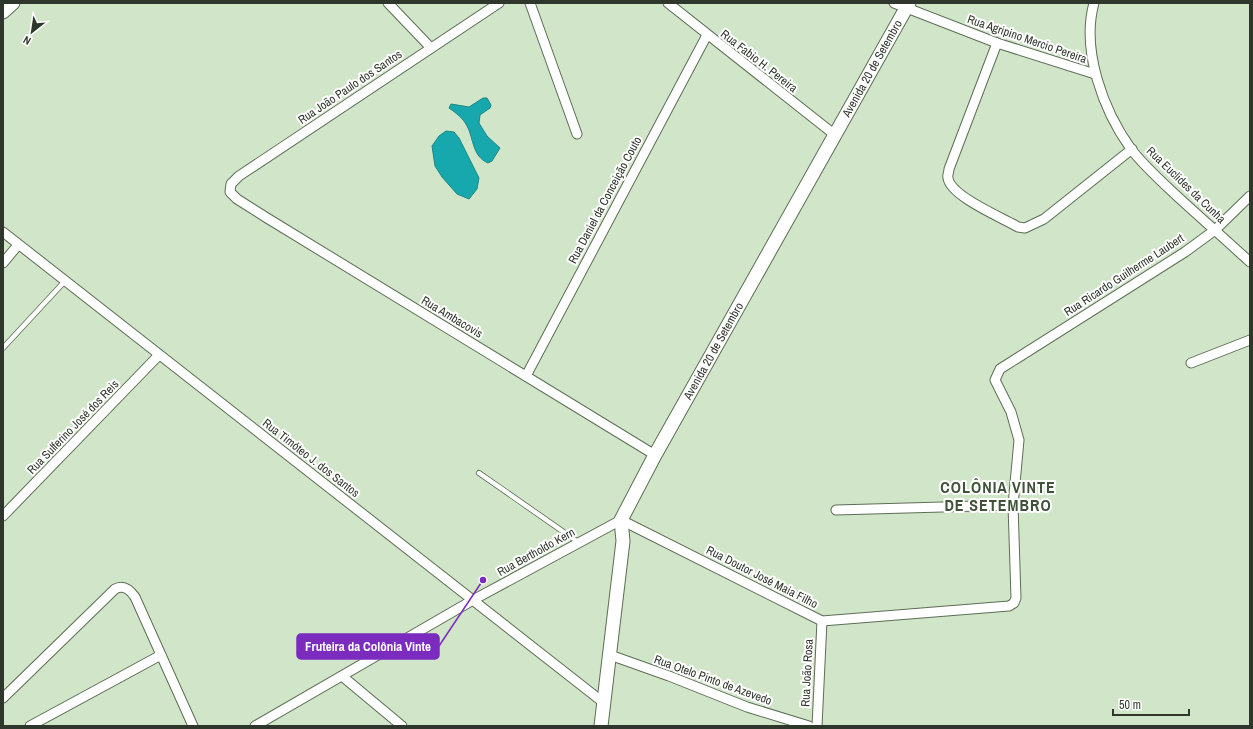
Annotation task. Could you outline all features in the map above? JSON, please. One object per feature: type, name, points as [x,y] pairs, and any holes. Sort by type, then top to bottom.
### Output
[{"type":"street","points":[[3,12],[13,3]]},
{"type":"street","points":[[388,3],[431,48]]},
{"type":"street","name":"Rua João Paulo dos Santos","points":[[237,199],[230,192],[231,184],[236,178],[499,3]]},
{"type":"street","points":[[530,3],[577,134]]},
{"type":"street","name":"Rua Fabio H. Pereira","points":[[668,3],[835,135]]},
{"type":"street","name":"Rua Agripino Mercio Pereira","points":[[894,3],[907,6],[997,43],[1095,74]]},
{"type":"street","name":"Rua Euclides da Cunha","points":[[1094,3],[1089,26],[1090,44],[1095,74],[1116,124],[1132,149],[1160,180],[1250,262]]},
{"type":"street","name":"Avenida 20 de Setembro","points":[[621,520],[655,455],[907,6]]},
{"type":"street","name":"Rua Daniel da Conceição Couto","points":[[526,376],[707,35]]},
{"type":"street","points":[[997,43],[949,169],[948,178],[954,188],[964,197],[1018,227],[1025,228],[1044,219],[1132,149]]},
{"type":"street","name":"Rua Ricardo Guilherme Laubert","points":[[1013,505],[1019,440],[1011,412],[995,380],[1000,369],[1185,252],[1215,230],[1250,196]]},
{"type":"street","name":"Rua Ambacovis","points":[[237,199],[655,455]]},
{"type":"street","name":"Rua Timóteo J. dos Santos","points":[[3,232],[604,703]]},
{"type":"street","points":[[3,263],[18,245]]},
{"type":"street","points":[[1191,363],[1250,340]]},
{"type":"street","name":"Rua Sulferino José dos Reis","points":[[3,516],[159,355]]},
{"type":"street","points":[[836,510],[1013,505]]},
{"type":"street","name":"Rua Doutor José Maia Filho","points":[[621,520],[822,621],[1009,606],[1014,604],[1016,598],[1013,505]]},
{"type":"street","points":[[602,726],[623,541],[621,520]]},
{"type":"street","name":"Rua Bertholdo Kern","points":[[255,726],[473,600],[621,520]]},
{"type":"street","points":[[3,698],[119,587],[129,589],[135,597],[194,726]]},
{"type":"street","name":"Rua João Rosa","points":[[817,726],[822,621]]},
{"type":"street","points":[[30,726],[161,654]]},
{"type":"street","name":"Rua Otelo Pinto de Azevedo","points":[[610,655],[669,676],[747,707],[808,726]]},
{"type":"street","points":[[342,676],[402,726]]},
{"type":"lane","points":[[3,348],[65,281]]},
{"type":"lane","points":[[479,473],[578,542]]},
{"type":"water","points":[[483,98],[487,98],[491,105],[490,108],[480,115],[479,123],[487,136],[500,148],[492,161],[488,163],[476,152],[465,123],[449,108],[451,104],[469,107]]},
{"type":"water","points":[[446,131],[454,132],[459,138],[479,178],[477,189],[469,199],[457,194],[442,177],[435,166],[432,146],[439,136]]},
{"type":"place","name":"Fruteira da Colônia Vinte","points":[[483,580]]},
{"type":"district","name":"COLÔNIA VINTE DE SETEMBRO","points":[[998,496]]}]
